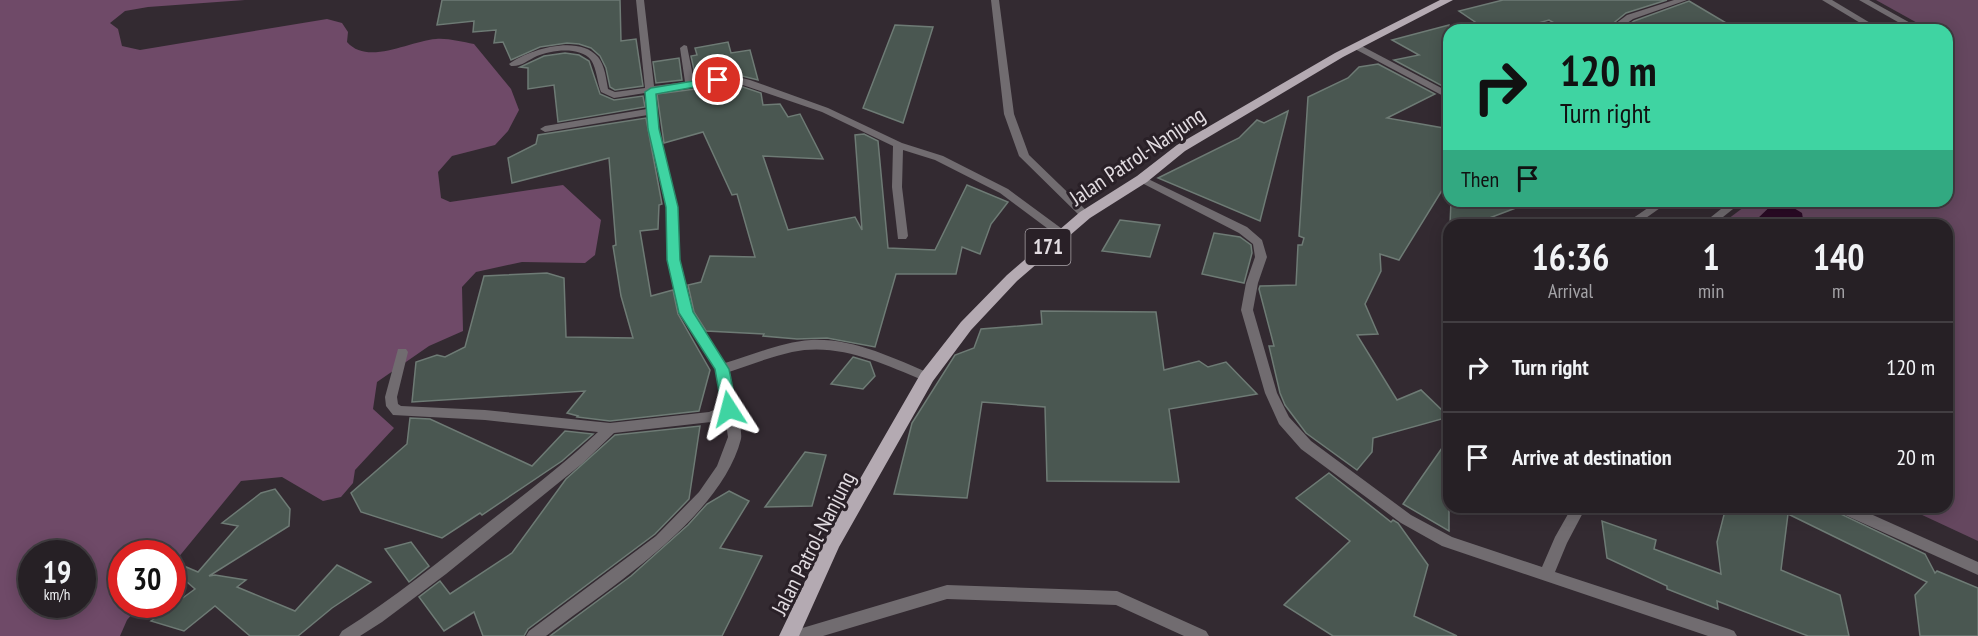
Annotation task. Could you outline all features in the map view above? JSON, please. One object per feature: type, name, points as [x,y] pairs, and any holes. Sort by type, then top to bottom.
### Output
[{"type":"main road","name":"Jalan Patrol-Nanjung","points":[[789,636],[832,543],[927,377],[966,326],[1012,278],[1085,215],[1142,179],[1181,148],[1356,46],[1448,0]]},
{"type":"street","points":[[534,636],[661,540],[704,496],[723,468],[735,437],[722,369],[686,313],[674,260],[672,207],[654,129],[640,0]]},
{"type":"street","points":[[995,0],[1009,114],[1024,156],[1085,215]]},
{"type":"street","points":[[1620,24],[1630,17],[1683,0]]},
{"type":"street","points":[[1826,0],[1868,24]]},
{"type":"street","points":[[1863,0],[1908,24]]},
{"type":"street","points":[[1356,46],[1443,93]]},
{"type":"street","points":[[684,48],[690,84]]},
{"type":"street","points":[[514,64],[531,55],[550,50],[576,50],[590,53],[597,61],[604,90],[614,95],[651,92],[690,84],[734,79],[747,82],[825,110],[898,145],[939,158],[1004,191],[1063,234]]},
{"type":"street","points":[[545,129],[652,111]]},
{"type":"street","points":[[898,145],[897,187],[902,236]]},
{"type":"street","points":[[1142,179],[1243,230],[1258,243],[1261,257],[1252,283],[1247,310],[1271,393],[1284,420],[1306,445],[1406,519],[1447,542],[1504,559],[1546,576],[1729,636]]},
{"type":"street","points":[[1637,219],[1656,207]]},
{"type":"street","points":[[1714,219],[1730,207]]},
{"type":"street","points":[[722,369],[794,347],[835,346],[855,349],[927,377]]},
{"type":"street","points":[[402,352],[392,397],[392,406],[398,411],[485,415],[609,428],[701,419],[729,409]]},
{"type":"street","points":[[347,636],[377,617],[441,569],[578,459],[609,428]]},
{"type":"street","points":[[1546,576],[1560,541],[1576,513]]},
{"type":"street","points":[[1853,513],[1978,569]]},
{"type":"street","points":[[799,636],[947,592],[1117,598],[1201,636]]},
{"type":"shaded area","points":[[0,0],[245,0],[148,7],[125,11],[110,23],[118,29],[122,46],[140,50],[327,19],[342,23],[348,32],[347,42],[356,49],[366,52],[389,50],[436,39],[474,44],[511,89],[519,110],[508,131],[495,145],[452,156],[438,172],[441,198],[450,202],[563,185],[601,220],[595,255],[585,263],[522,262],[476,272],[462,287],[463,331],[429,346],[377,382],[373,409],[394,428],[355,470],[353,483],[341,497],[323,501],[282,477],[241,481],[186,548],[186,540],[108,540],[108,618],[129,618],[120,636],[0,636]]},
{"type":"shaded area","points":[[1876,0],[1978,0],[1978,541],[1918,513],[1953,513],[1953,219],[1802,219],[1801,213],[1789,207],[1953,207],[1953,24],[1919,24]]},
{"type":"shaded area","points":[[1744,207],[1770,207],[1757,219],[1728,219]]},
{"type":"shaded area","points":[[1770,207],[1792,207],[1802,213],[1803,219],[1757,219]]},
{"type":"building","points":[[442,0],[620,0],[621,41],[636,39],[643,86],[615,90],[610,87],[606,68],[600,56],[591,48],[579,44],[567,43],[540,47],[511,60],[503,42],[494,43],[496,30],[473,32],[474,21],[437,25]]},
{"type":"building","points":[[1503,0],[1667,0],[1626,13],[1612,24],[1556,24],[1549,20],[1535,24],[1478,24],[1459,11]]},
{"type":"building","points":[[1689,1],[1728,24],[1630,24]]},
{"type":"building","points":[[895,25],[933,27],[903,123],[863,108]]},
{"type":"building","points":[[1443,27],[1443,86],[1394,60],[1419,55],[1392,40]]},
{"type":"building","points":[[728,42],[731,53],[750,50],[758,80],[734,74],[696,79],[691,56],[697,55],[695,48]]},
{"type":"building","points":[[565,53],[579,55],[589,61],[600,94],[614,100],[643,96],[645,107],[558,122],[554,85],[528,89],[528,68],[520,67],[544,56]]},
{"type":"building","points":[[679,58],[682,80],[656,83],[653,62]]},
{"type":"building","points":[[1378,64],[1435,94],[1387,118],[1443,128],[1443,189],[1399,260],[1380,254],[1381,271],[1365,304],[1378,334],[1357,335],[1397,400],[1421,390],[1443,411],[1443,419],[1373,438],[1372,452],[1357,470],[1306,433],[1285,405],[1269,346],[1274,346],[1259,289],[1260,286],[1296,285],[1298,245],[1302,245],[1304,238],[1299,236],[1308,97],[1348,78],[1359,67]]},
{"type":"building","points":[[734,84],[761,93],[763,105],[780,104],[788,117],[800,114],[823,159],[763,156],[788,230],[855,217],[862,230],[855,135],[864,134],[878,141],[888,248],[935,250],[967,185],[1008,202],[991,224],[980,254],[962,247],[956,274],[896,274],[875,347],[827,338],[797,339],[763,336],[764,334],[706,331],[694,312],[688,285],[701,282],[710,256],[755,257],[737,194],[732,195],[703,132],[664,143],[657,94]]},
{"type":"building","points":[[1288,111],[1260,221],[1158,178],[1239,138],[1257,120],[1264,123]]},
{"type":"building","points":[[646,118],[662,204],[659,205],[658,229],[640,231],[651,296],[673,290],[678,314],[710,370],[699,411],[610,421],[577,417],[567,413],[585,391],[412,402],[416,362],[437,355],[445,357],[465,347],[484,276],[547,273],[564,278],[566,337],[633,338],[621,296],[613,246],[616,245],[609,158],[512,183],[508,158],[536,144],[538,135]]},
{"type":"building","points":[[1451,207],[1518,207],[1487,219],[1450,219]]},
{"type":"building","points":[[1120,220],[1160,225],[1150,257],[1102,251]]},
{"type":"building","points":[[1214,233],[1240,237],[1251,245],[1252,253],[1244,283],[1202,274]]},
{"type":"building","points":[[1041,311],[1156,312],[1164,370],[1199,361],[1208,367],[1226,362],[1257,394],[1169,409],[1179,482],[1047,481],[1045,407],[982,402],[967,498],[894,494],[912,423],[955,355],[974,348],[981,329],[1042,324]]},
{"type":"building","points":[[853,357],[870,362],[875,376],[863,389],[831,384]]},
{"type":"building","points":[[410,418],[430,419],[532,466],[565,431],[593,434],[562,461],[482,515],[480,513],[442,538],[361,512],[351,493],[407,444]]},
{"type":"building","points":[[700,426],[689,499],[655,534],[528,629],[524,636],[483,636],[474,612],[444,631],[419,597],[440,581],[450,594],[512,553],[566,479],[615,435]]},
{"type":"building","points":[[1443,447],[1443,513],[1449,513],[1449,531],[1403,504]]},
{"type":"building","points":[[805,452],[826,455],[812,506],[765,507]]},
{"type":"building","points":[[1329,473],[1391,522],[1393,520],[1398,523],[1428,565],[1414,616],[1457,636],[1333,636],[1284,605],[1350,541],[1296,498]]},
{"type":"building","points":[[275,489],[290,509],[289,526],[209,576],[246,580],[237,587],[295,611],[337,565],[371,582],[332,608],[298,636],[250,636],[215,606],[184,631],[151,621],[155,618],[186,618],[186,596],[195,589],[186,581],[186,567],[198,572],[238,526],[222,523],[261,493]]},
{"type":"building","points":[[729,491],[749,501],[720,548],[762,556],[722,636],[550,636],[631,576],[688,525],[707,504]]},
{"type":"building","points":[[1724,513],[1839,513],[1925,554],[1935,573],[1937,571],[1978,588],[1978,636],[1920,636],[1915,595],[1927,582],[1788,514],[1781,570],[1840,595],[1849,636],[1808,636],[1717,601],[1718,609],[1667,589],[1667,586],[1607,558],[1602,521],[1656,540],[1654,549],[1721,574],[1717,542]]},
{"type":"building","points":[[411,542],[429,566],[409,582],[385,549]]},
{"type":"route","points":[[718,80],[651,92],[654,129],[672,207],[674,260],[686,313],[722,369],[729,409]]}]
